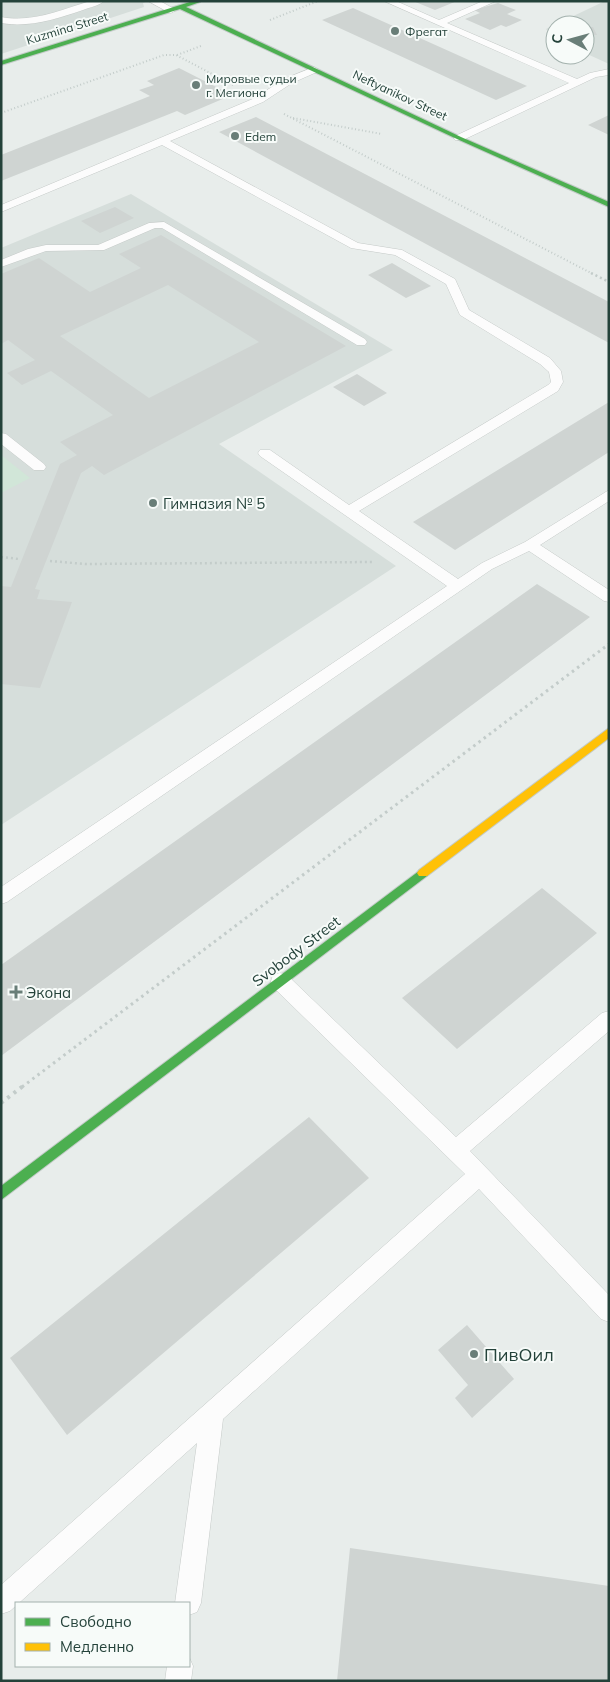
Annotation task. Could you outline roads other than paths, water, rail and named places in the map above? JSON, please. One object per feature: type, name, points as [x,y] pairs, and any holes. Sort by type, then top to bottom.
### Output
[{"type":"main road","name":"Kuzmina Street","points":[[1,63],[198,1]]},
{"type":"main road","name":"Neftyanikov Street","points":[[175,9],[314,70],[459,138],[605,200]]},
{"type":"main road","name":"Svobody Street","points":[[1,1194],[609,732]]},
{"type":"lane","points":[[1,20],[29,22],[100,1]]},
{"type":"lane","points":[[152,1],[175,9]]},
{"type":"lane","points":[[388,1],[578,82]]},
{"type":"lane","points":[[439,22],[492,1]]},
{"type":"lane","points":[[1,209],[259,100],[288,81],[314,70]]},
{"type":"lane","points":[[459,138],[578,82],[609,72]]},
{"type":"lane","points":[[162,141],[355,246],[398,252],[450,282],[464,312],[545,361],[555,371],[557,382],[553,388],[349,511]]},
{"type":"lane","points":[[1,264],[32,251],[46,248],[100,248],[153,225],[164,225],[361,342]]},
{"type":"lane","points":[[1,437],[39,467]]},
{"type":"lane","points":[[265,453],[458,586]]},
{"type":"lane","points":[[1,896],[487,566],[530,545],[609,494]]},
{"type":"lane","points":[[530,545],[609,596]]},
{"type":"lane","points":[[280,981],[456,1150],[609,1311]]},
{"type":"lane","points":[[456,1150],[609,1019]]},
{"type":"lane","points":[[1,1602],[480,1175]]},
{"type":"lane","points":[[188,1602],[212,1414]]},
{"type":"lane","points":[[178,1681],[180,1667]]},
{"type":"place","name":"Фрегат","points":[[395,31]]},
{"type":"place","name":"Мировые судьи г. Мегиона","points":[[196,85]]},
{"type":"place","name":"Edem","points":[[235,136]]},
{"type":"place","name":"Гимназия № 5","points":[[153,503]]},
{"type":"place","name":"Экона","points":[[16,992]]},
{"type":"place","name":"ПивОил","points":[[474,1354]]}]
